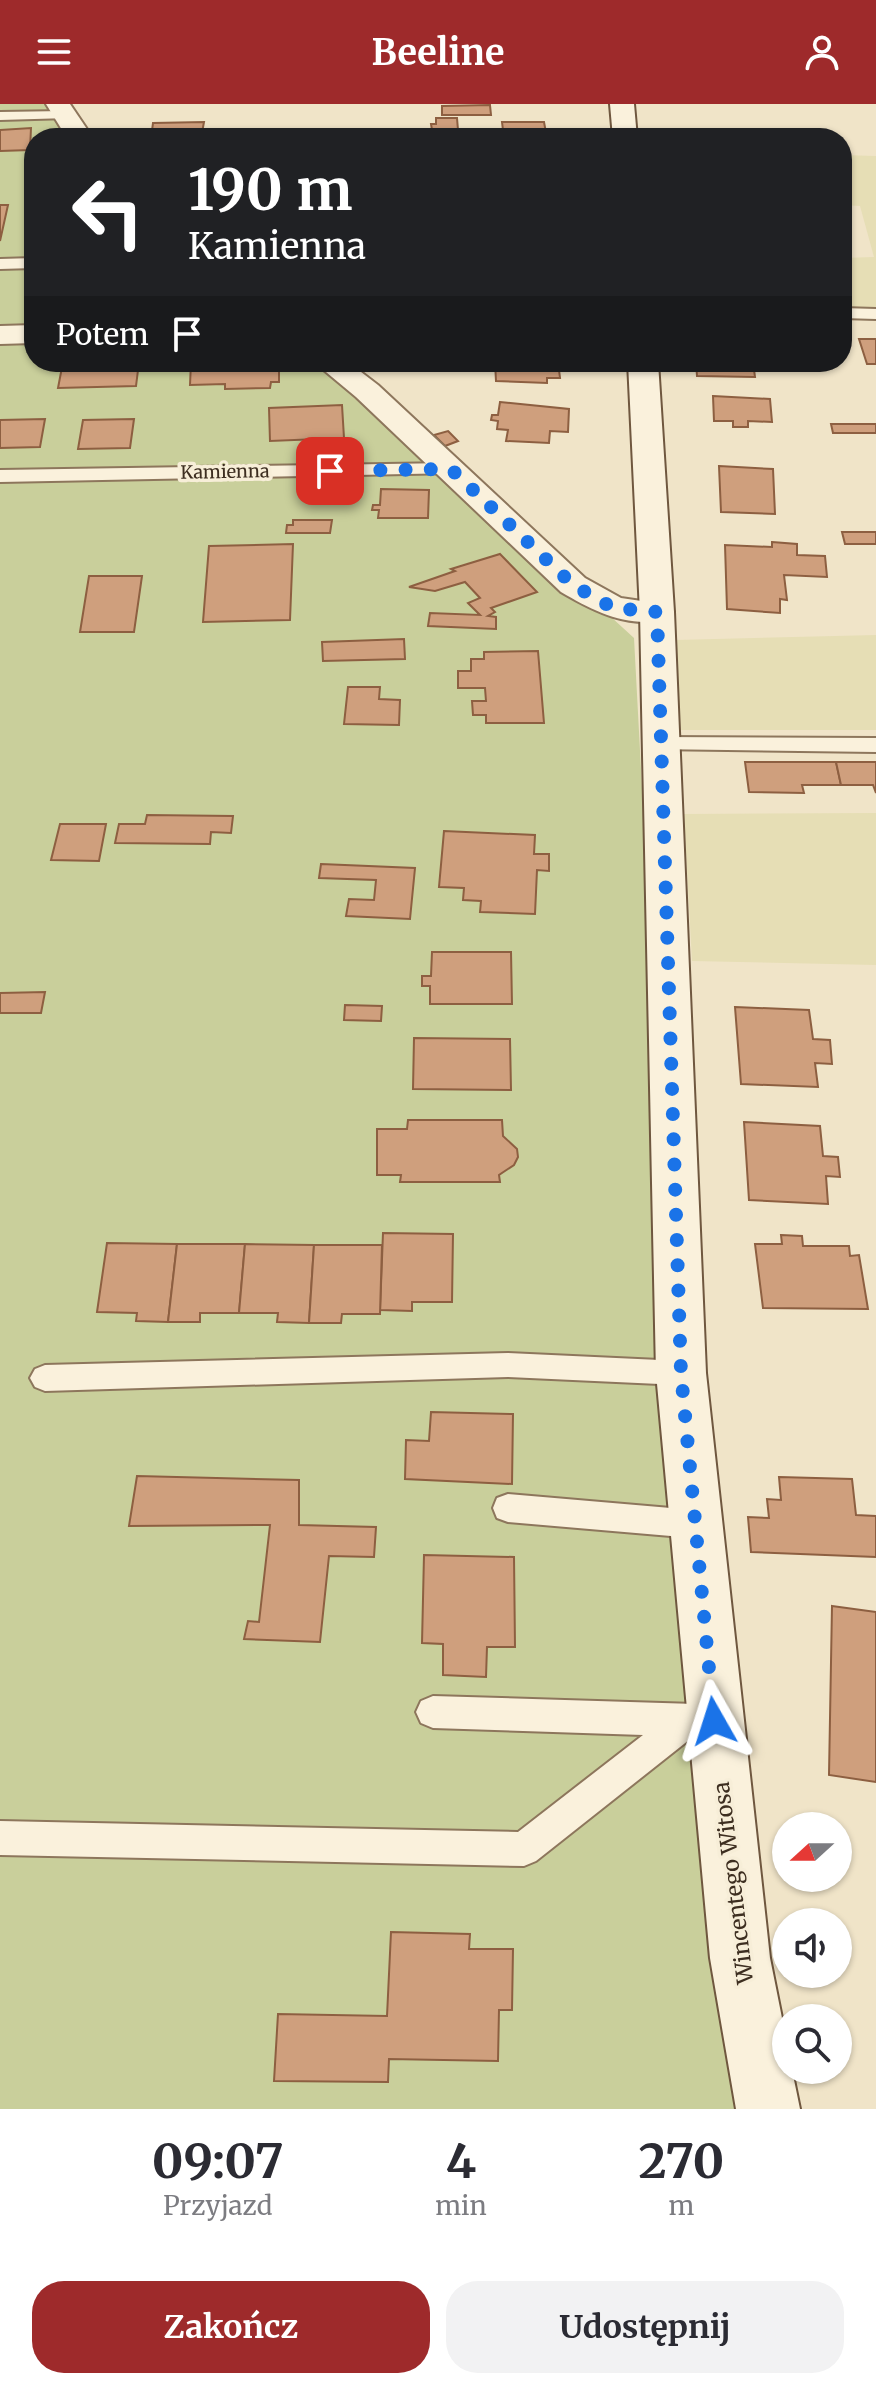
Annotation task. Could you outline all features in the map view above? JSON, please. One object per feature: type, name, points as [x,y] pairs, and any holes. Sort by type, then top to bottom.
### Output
[{"type":"street","points":[[622,104],[624,128]]},
{"type":"street","points":[[61,109],[74,128]]},
{"type":"street","points":[[0,335],[24,334]]},
{"type":"street","points":[[342,372],[367,391],[573,585],[613,608],[657,612]]},
{"type":"street","name":"Wincentego Witosa","points":[[644,372],[657,612],[681,1373],[694,1524],[701,1720],[768,2109]]},
{"type":"lane","points":[[0,116],[61,109]]},
{"type":"lane","points":[[0,264],[24,263]]},
{"type":"lane","points":[[852,313],[876,314]]},
{"type":"lane","name":"Kamienna","points":[[0,476],[451,469]]},
{"type":"lane","points":[[660,744],[876,745]]},
{"type":"lane","points":[[45,1378],[508,1365],[681,1373]]},
{"type":"lane","points":[[508,1508],[694,1524]]},
{"type":"lane","points":[[433,1712],[701,1720]]},
{"type":"lane","points":[[0,1838],[524,1849],[701,1720]]},
{"type":"shaded area","points":[[852,155],[876,156],[876,307],[852,307],[852,258],[874,257],[860,206],[852,206]]},
{"type":"shaded area","points":[[876,635],[876,730],[680,730],[675,640]]},
{"type":"shaded area","points":[[876,813],[876,965],[692,961],[684,814]]},
{"type":"green space","points":[[0,104],[67,104],[81,128],[24,128],[24,372],[343,372],[634,638],[652,975],[757,2109],[0,2109]]},
{"type":"building","points":[[490,105],[491,115],[442,115],[442,106]]},
{"type":"building","points":[[436,118],[457,118],[458,128],[432,128],[431,124],[436,124]]},
{"type":"building","points":[[204,122],[203,128],[152,128],[153,123]]},
{"type":"building","points":[[502,122],[544,122],[545,128],[503,128]]},
{"type":"building","points":[[24,128],[24,150],[0,151],[0,130]]},
{"type":"building","points":[[0,205],[8,205],[0,241]]},
{"type":"building","points":[[859,339],[876,339],[876,364],[867,364]]},
{"type":"building","points":[[61,372],[138,372],[136,386],[58,388]]},
{"type":"building","points":[[191,372],[279,372],[279,382],[271,382],[270,388],[225,389],[225,384],[190,385]]},
{"type":"building","points":[[496,372],[559,372],[560,378],[547,378],[547,383],[496,381]]},
{"type":"building","points":[[697,372],[754,372],[755,377],[697,376]]},
{"type":"building","points":[[713,396],[770,399],[772,422],[748,421],[748,427],[733,427],[733,421],[714,421]]},
{"type":"building","points":[[500,402],[569,409],[568,432],[550,431],[549,443],[506,441],[508,430],[497,429],[498,421],[491,420],[492,415],[498,415]]},
{"type":"building","points":[[342,405],[344,438],[270,441],[269,408]]},
{"type":"building","points":[[45,419],[40,447],[0,448],[0,420]]},
{"type":"building","points":[[134,419],[130,448],[78,449],[83,420]]},
{"type":"building","points":[[831,424],[876,424],[876,433],[833,433]]},
{"type":"building","points":[[448,431],[458,441],[445,446],[434,435]]},
{"type":"building","points":[[719,466],[773,469],[775,514],[721,512]]},
{"type":"building","points":[[381,489],[429,490],[428,518],[378,518],[379,510],[372,510],[373,505],[380,505]]},
{"type":"building","points":[[293,520],[332,520],[330,533],[286,533],[287,525],[293,525]]},
{"type":"building","points":[[842,532],[876,532],[876,544],[845,544]]},
{"type":"building","points":[[772,542],[797,544],[797,555],[825,556],[827,577],[784,575],[787,600],[780,599],[780,613],[727,609],[725,545],[772,547]]},
{"type":"building","points":[[293,544],[290,620],[203,622],[209,546]]},
{"type":"building","points":[[500,554],[537,592],[491,608],[495,612],[488,616],[496,617],[496,629],[428,626],[430,613],[480,615],[468,603],[480,598],[465,582],[435,591],[409,587],[455,571],[451,569]]},
{"type":"building","points":[[89,576],[142,576],[134,632],[80,632]]},
{"type":"building","points":[[404,639],[405,659],[323,661],[322,642]]},
{"type":"building","points":[[538,651],[544,723],[486,723],[486,715],[473,715],[472,701],[486,701],[485,688],[458,688],[458,671],[471,671],[471,659],[484,659],[484,652]]},
{"type":"building","points":[[348,687],[380,687],[379,699],[400,700],[399,725],[344,724]]},
{"type":"building","points":[[745,762],[836,762],[841,785],[802,785],[804,793],[749,792]]},
{"type":"building","points":[[836,762],[876,762],[876,793],[873,785],[841,785]]},
{"type":"building","points":[[147,815],[233,816],[231,833],[211,832],[210,844],[115,843],[119,824],[145,824]]},
{"type":"building","points":[[60,824],[106,824],[99,861],[51,860]]},
{"type":"building","points":[[444,831],[535,835],[534,854],[549,854],[549,871],[537,870],[535,914],[480,912],[481,901],[463,900],[464,888],[439,887]]},
{"type":"building","points":[[321,864],[415,868],[410,919],[346,916],[349,899],[374,900],[376,880],[319,878]]},
{"type":"building","points":[[432,952],[511,952],[512,1004],[430,1004],[430,986],[422,986],[422,976],[431,976]]},
{"type":"building","points":[[45,992],[41,1013],[0,1013],[0,993]]},
{"type":"building","points":[[345,1005],[382,1006],[381,1021],[344,1020]]},
{"type":"building","points":[[735,1007],[809,1010],[813,1039],[830,1040],[832,1064],[815,1063],[818,1087],[741,1084]]},
{"type":"building","points":[[414,1038],[510,1039],[511,1090],[413,1089]]},
{"type":"building","points":[[408,1120],[502,1120],[503,1136],[517,1149],[518,1157],[514,1165],[499,1175],[500,1182],[400,1182],[401,1175],[377,1175],[377,1129],[407,1129]]},
{"type":"building","points":[[744,1122],[820,1126],[823,1156],[838,1157],[840,1177],[826,1176],[828,1204],[749,1200]]},
{"type":"building","points":[[383,1233],[453,1234],[452,1302],[412,1302],[412,1311],[380,1310]]},
{"type":"building","points":[[781,1235],[802,1236],[803,1246],[849,1246],[850,1256],[859,1255],[868,1309],[763,1308],[755,1244],[782,1244]]},
{"type":"building","points":[[107,1243],[177,1244],[168,1322],[136,1321],[137,1313],[97,1312]]},
{"type":"building","points":[[177,1244],[245,1244],[239,1313],[200,1313],[200,1322],[168,1322]]},
{"type":"building","points":[[245,1244],[314,1245],[309,1323],[277,1322],[278,1313],[239,1313]]},
{"type":"building","points":[[314,1245],[382,1245],[380,1314],[342,1314],[341,1323],[309,1323]]},
{"type":"building","points":[[431,1412],[513,1414],[512,1484],[405,1479],[406,1440],[429,1441]]},
{"type":"building","points":[[137,1476],[299,1480],[299,1525],[376,1527],[374,1557],[329,1556],[320,1642],[244,1639],[248,1621],[259,1622],[270,1525],[129,1526]]},
{"type":"building","points":[[779,1477],[852,1479],[856,1515],[876,1516],[876,1557],[751,1552],[748,1517],[769,1518],[767,1499],[781,1500]]},
{"type":"building","points":[[424,1555],[514,1557],[515,1647],[487,1647],[486,1677],[443,1675],[443,1644],[422,1643]]},
{"type":"building","points":[[832,1606],[876,1612],[876,1782],[829,1775]]},
{"type":"building","points":[[391,1932],[470,1934],[469,1949],[513,1949],[512,2010],[499,2010],[498,2061],[389,2059],[388,2082],[274,2081],[278,2014],[387,2016]]},
{"type":"route","points":[[330,471],[451,469],[573,585],[613,608],[657,612],[681,1373],[714,1721]]}]
